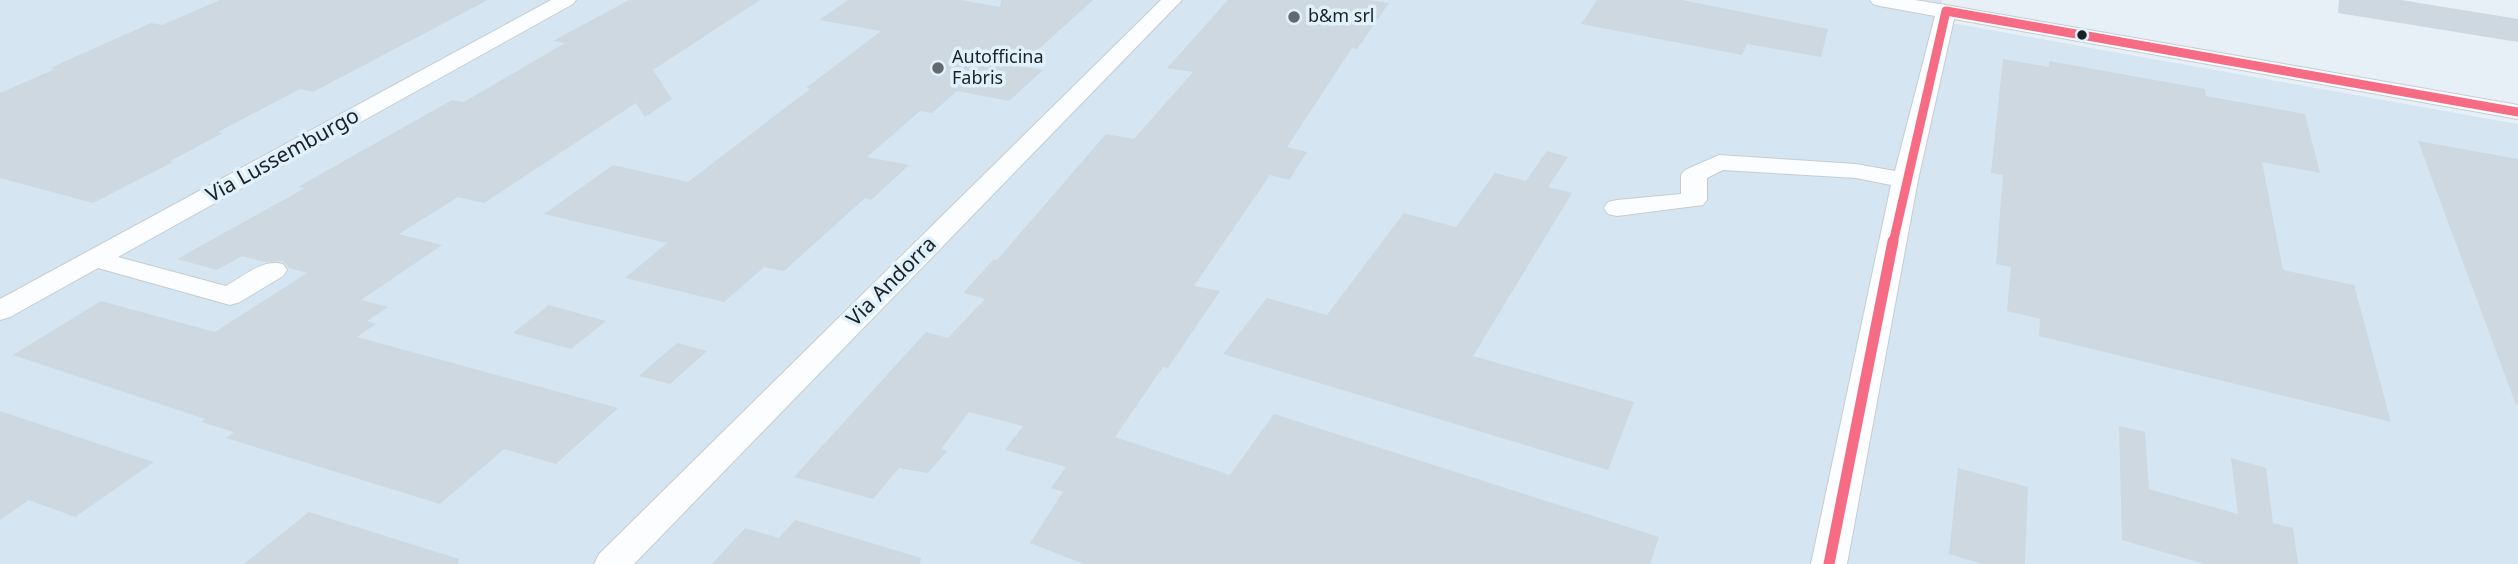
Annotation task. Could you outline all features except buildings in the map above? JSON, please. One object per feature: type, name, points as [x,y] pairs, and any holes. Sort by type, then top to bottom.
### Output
[{"type":"street","name":"Via Lussemburgo","points":[[0,311],[566,0]]},
{"type":"street","name":"Via Andorra","points":[[612,564],[1172,0]]},
{"type":"street","points":[[1880,0],[2518,111]]},
{"type":"street","points":[[1829,564],[1905,180],[1946,11]]},
{"type":"street","points":[[1618,208],[1694,200],[1694,175],[1719,162],[1856,171],[1905,180]]},
{"type":"street","points":[[94,259],[230,296],[273,270]]},
{"type":"shaded area","points":[[0,0],[1942,0],[1940,21],[2518,124],[2518,564],[0,564]]},
{"type":"transit line","points":[[1829,564],[1905,180],[1946,11],[2518,112]]},
{"type":"place","name":"b&m srl","points":[[1294,17]]},
{"type":"place","name":"Autofficina Fabris","points":[[938,68]]}]
